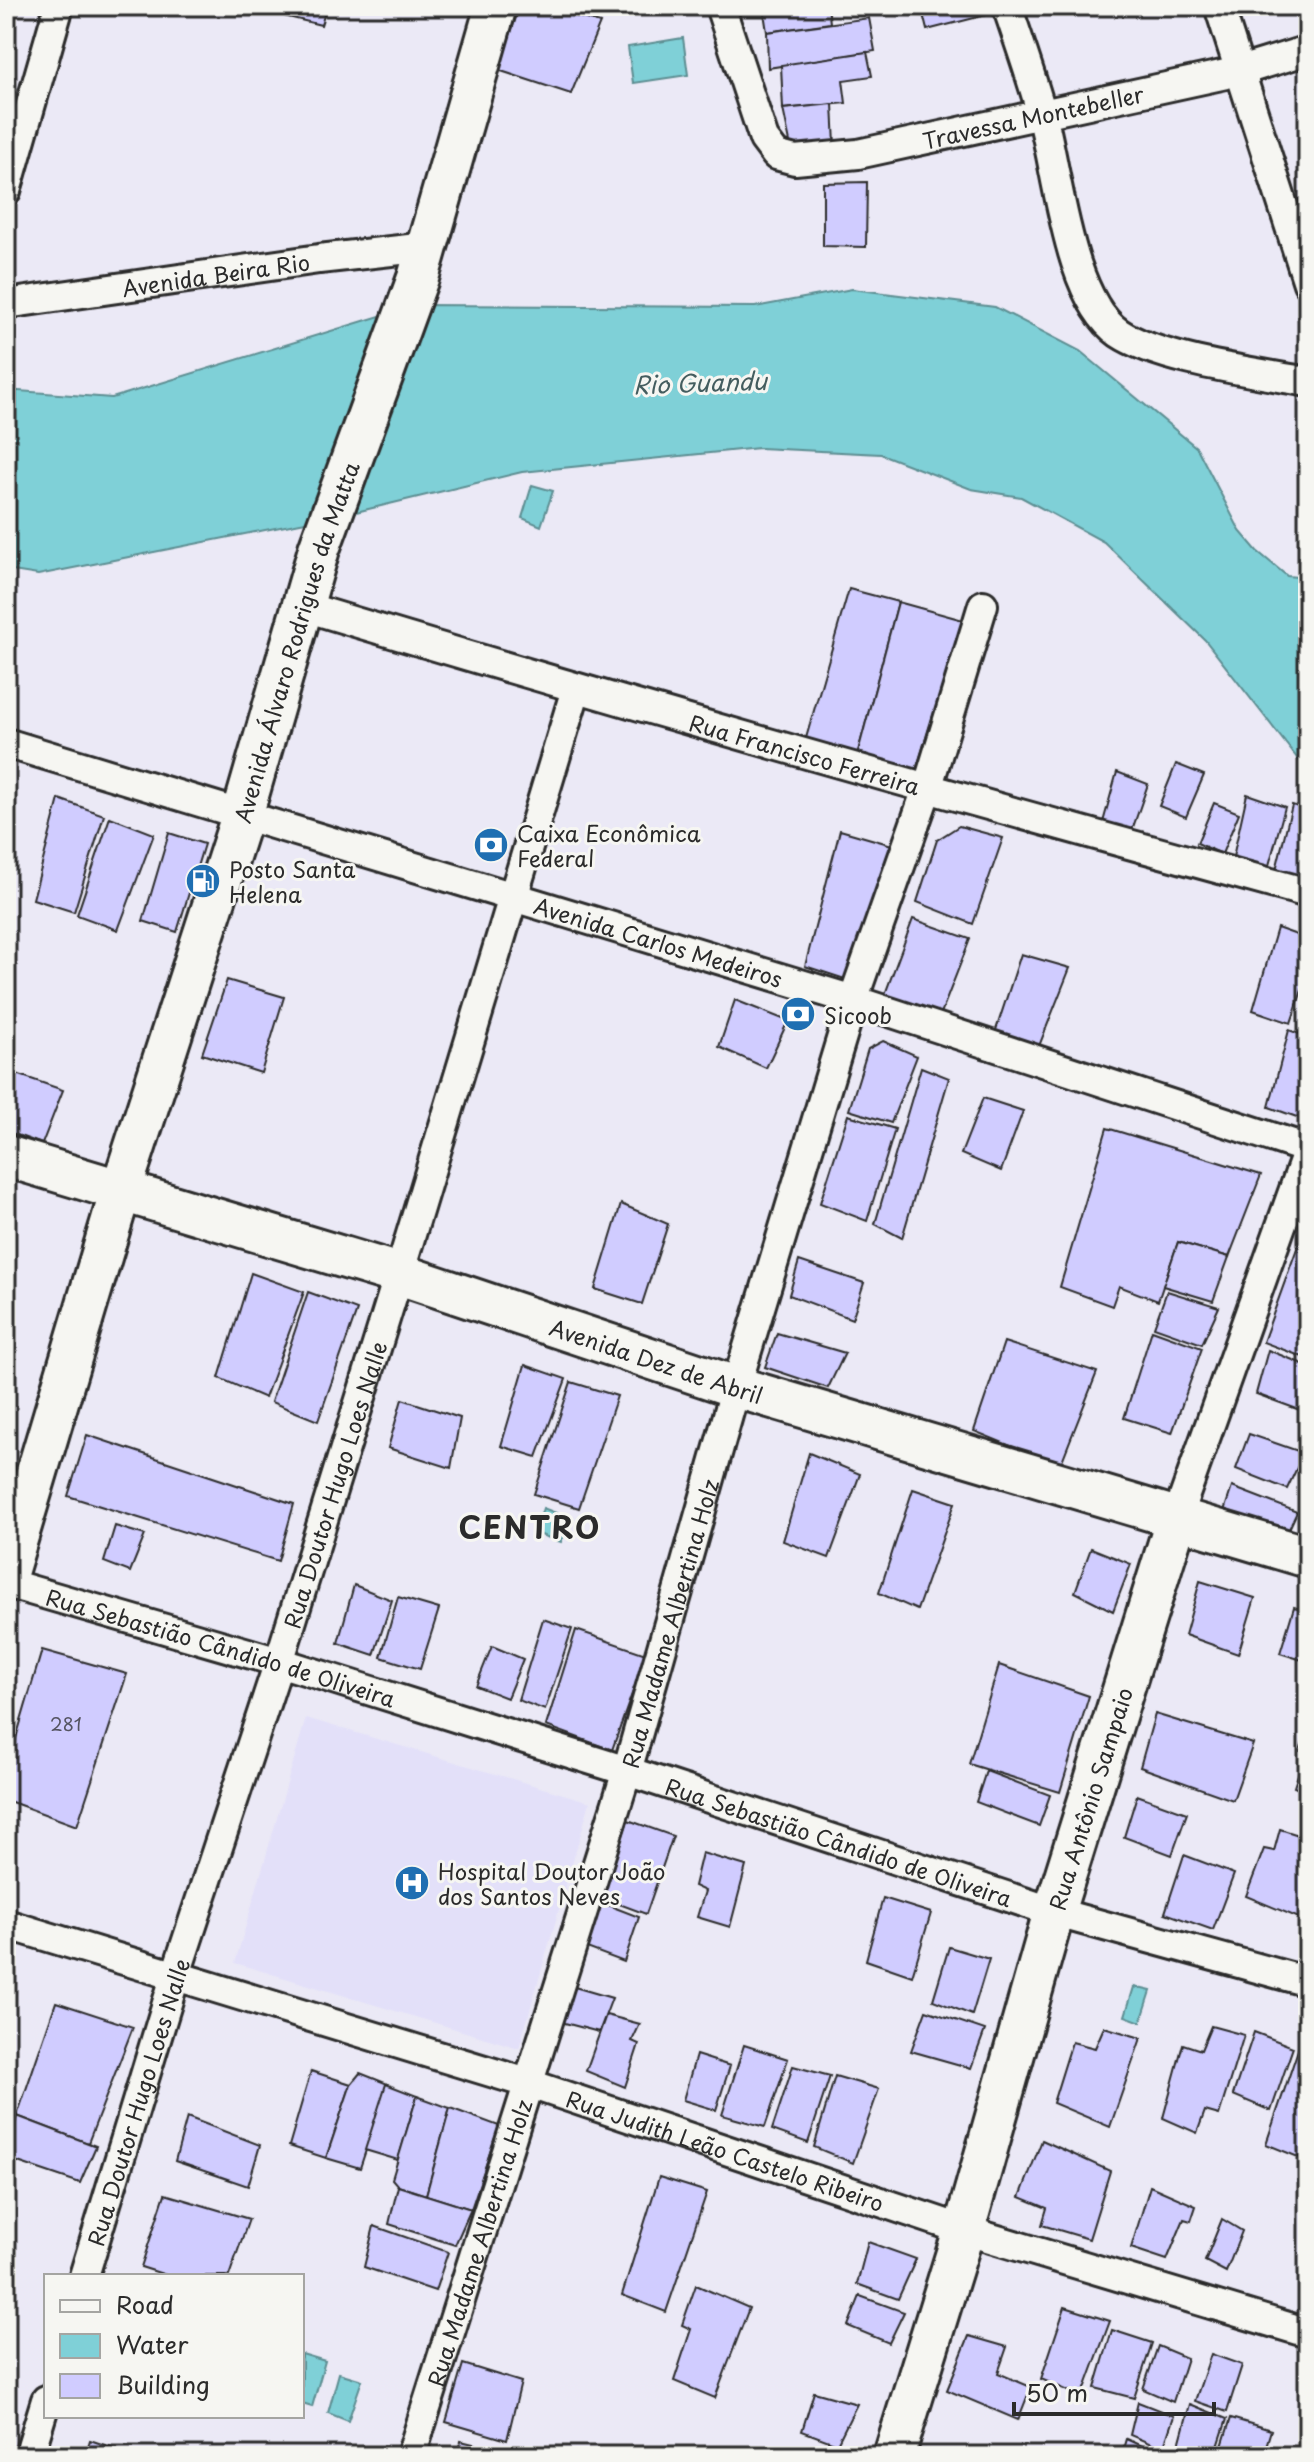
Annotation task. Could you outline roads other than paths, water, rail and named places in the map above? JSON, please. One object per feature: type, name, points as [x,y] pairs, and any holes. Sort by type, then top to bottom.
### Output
[{"type":"street","points":[[6,191],[59,6]]},
{"type":"street","name":"Avenida Álvaro Rodrigues da Matta","points":[[6,1576],[121,1190],[242,816],[319,549],[422,263],[496,6]]},
{"type":"street","name":"Travessa Montebeller","points":[[720,6],[764,139],[776,155],[795,160],[829,159],[1240,71],[1308,50]]},
{"type":"street","points":[[1007,6],[1042,113],[1063,211],[1084,286],[1096,309],[1118,332],[1145,346],[1308,382]]},
{"type":"street","points":[[1219,6],[1308,283]]},
{"type":"street","name":"Avenida Beira Rio","points":[[6,304],[319,259],[422,263]]},
{"type":"street","name":"Rua Madame Albertina Holz","points":[[411,2456],[627,1771],[736,1387],[853,1000],[927,789],[983,605]]},
{"type":"street","name":"Rua Francisco Ferreira","points":[[302,606],[576,689],[1308,893]]},
{"type":"street","name":"Rua Doutor Hugo Loes Nalle","points":[[85,2274],[175,1977],[279,1662],[576,689]]},
{"type":"street","name":"Avenida Carlos Medeiros","points":[[6,743],[853,1000],[1308,1150]]},
{"type":"street","name":"Rua Antônio Sampaio","points":[[894,2456],[964,2230],[1054,1912],[1177,1517],[1308,1150]]},
{"type":"street","name":"Avenida Dez de Abril","points":[[6,1156],[399,1274],[736,1387],[1308,1557]]},
{"type":"street","name":"Rua Sebastião Cândido de Oliveira","points":[[6,1583],[279,1662],[627,1771],[1054,1912],[1308,1982]]},
{"type":"street","name":"Rua Judith Leão Castelo Ribeiro","points":[[6,1924],[527,2083],[964,2230],[1308,2333]]},
{"type":"street","points":[[29,2456],[44,2407]]},
{"type":"water","points":[[683,38],[688,75],[633,83],[628,47]]},
{"type":"water","name":"Rio Guandu","points":[[852,289],[995,307],[1080,351],[1197,448],[1240,531],[1257,551],[1287,576],[1308,578],[1308,772],[1205,640],[1104,542],[1021,497],[971,489],[881,454],[759,448],[522,472],[356,512],[38,575],[6,570],[6,390],[112,398],[416,305],[755,307]]},
{"type":"water","points":[[532,485],[553,491],[541,526],[522,518]]},
{"type":"water","points":[[543,1508],[569,1518],[561,1542],[535,1533]]},
{"type":"water","points":[[1134,1987],[1151,1991],[1141,2022],[1125,2016]]},
{"type":"water","points":[[304,2355],[325,2361],[312,2407],[304,2405]]},
{"type":"water","points":[[339,2373],[362,2380],[348,2421],[328,2413]]},
{"type":"place","name":"Caixa Econômica Federal","points":[[491,845]]},
{"type":"place","name":"Posto Santa Helena","points":[[203,881]]},
{"type":"place","name":"Sicoob","points":[[798,1014]]},
{"type":"place","name":"Hospital Doutor João dos Santos Neves","points":[[412,1883]]},
{"type":"district","name":"CENTRO","points":[[530,1526]]}]
